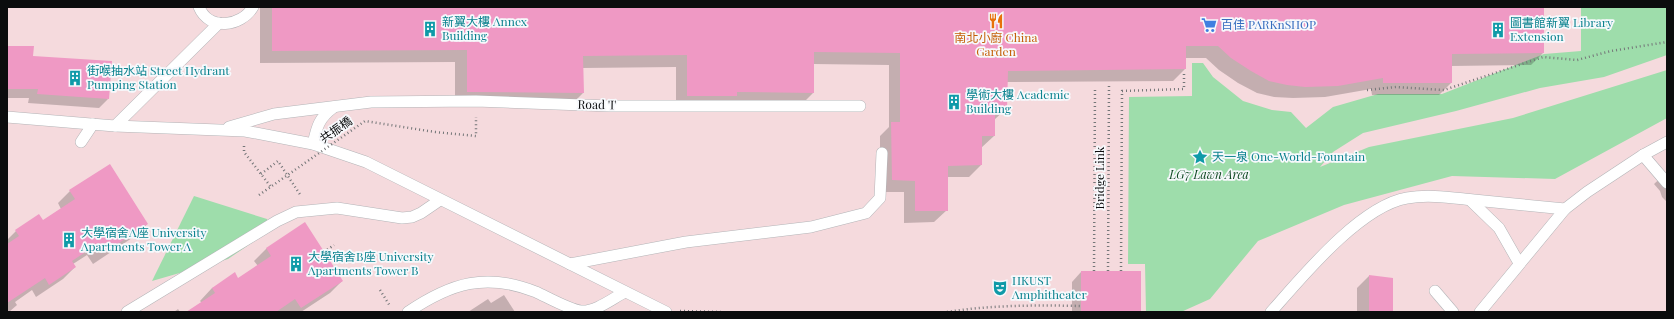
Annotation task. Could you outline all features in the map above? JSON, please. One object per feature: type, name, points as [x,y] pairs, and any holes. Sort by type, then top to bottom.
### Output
[{"type":"lane","points":[[199,7],[209,19],[219,23],[236,22],[245,17],[253,7]]},
{"type":"lane","points":[[115,126],[219,23]]},
{"type":"lane","name":"Road 'I'","points":[[221,130],[274,114],[371,102],[476,101],[610,106],[860,106]]},
{"type":"lane","points":[[313,144],[317,126],[323,115],[334,107]]},
{"type":"lane","points":[[7,117],[115,126],[245,131],[313,144],[366,162],[664,311]]},
{"type":"lane","points":[[81,142],[94,124]]},
{"type":"lane","points":[[1480,312],[1519,262],[1565,209],[1587,192],[1643,155],[1667,142]]},
{"type":"lane","points":[[570,264],[686,242],[811,226],[866,213],[880,198],[882,153]]},
{"type":"lane","points":[[1643,155],[1667,183]]},
{"type":"lane","points":[[1271,312],[1350,230],[1380,208],[1407,198],[1456,198],[1565,209]]},
{"type":"lane","points":[[127,312],[278,221],[296,212],[337,208],[402,218],[412,217],[440,200]]},
{"type":"lane","points":[[1470,200],[1499,228],[1519,262]]},
{"type":"lane","points":[[408,312],[449,289],[464,284],[505,282],[580,311],[592,310],[625,292]]},
{"type":"lane","points":[[1435,292],[1454,312]]},
{"type":"path","points":[[1367,90],[1396,87],[1444,90],[1543,57],[1577,60],[1611,51],[1667,42]]},
{"type":"path","points":[[1121,271],[1122,91],[1184,89],[1184,71]]},
{"type":"path","name":"Bridge Link","points":[[1108,271],[1109,84]]},
{"type":"path","points":[[1094,271],[1095,88]]},
{"type":"path","name":"共振橋","points":[[259,195],[365,121],[435,132],[476,136],[476,101]]},
{"type":"path","points":[[244,152],[271,187]]},
{"type":"path","points":[[261,174],[278,161],[306,202]]},
{"type":"path","points":[[324,252],[334,244]]},
{"type":"path","points":[[380,290],[390,306]]},
{"type":"path","points":[[947,312],[964,309],[1043,305],[1081,306]]},
{"type":"path","points":[[664,311],[722,312]]},
{"type":"shaded area","points":[[7,7],[1667,7],[1667,312],[7,312]]},
{"type":"green space","name":"LG7 Lawn Area","points":[[1581,7],[1667,7],[1667,55],[1604,77],[1540,88],[1456,111],[1363,133],[1333,152],[1320,167],[1369,147],[1513,118],[1667,70],[1667,118],[1555,179],[1452,176],[1344,205],[1258,241],[1210,299],[1181,312],[1146,312],[1145,264],[1128,264],[1129,97],[1192,96],[1192,63],[1203,63],[1213,77],[1243,101],[1272,110],[1291,112],[1306,128],[1333,107],[1378,94],[1442,94],[1544,54],[1581,51]]},
{"type":"green space","points":[[194,196],[267,219],[269,231],[228,259],[152,281]]},
{"type":"building","name":"學術大樓 Academic Building","points":[[272,7],[1544,7],[1544,53],[1452,54],[1452,83],[1383,83],[1383,78],[1338,86],[1305,87],[1287,85],[1269,81],[1251,71],[1231,58],[1218,46],[1186,46],[1186,69],[1008,71],[1007,109],[995,109],[995,136],[982,136],[982,165],[948,166],[948,211],[915,211],[915,181],[892,180],[891,122],[900,122],[900,53],[814,52],[814,93],[737,92],[737,96],[687,96],[687,55],[583,56],[584,93],[467,92],[467,50],[272,51]]},
{"type":"building","name":"街喉抽水站 Street Hydrant Pumping Station","points":[[7,46],[34,46],[33,56],[112,61],[109,99],[37,94],[38,89],[7,89]]},
{"type":"building","name":"大學宿舍A座 University Apartments Tower A","points":[[110,164],[148,224],[105,252],[99,243],[72,261],[76,267],[49,285],[45,278],[7,303],[7,244],[19,236],[15,230],[39,214],[43,220],[75,199],[69,190]]},
{"type":"building","name":"大學宿舍B座 University Apartments Tower B","points":[[305,222],[343,281],[301,308],[295,299],[276,312],[186,312],[215,293],[212,288],[235,272],[238,278],[271,256],[266,248]]},
{"type":"building","points":[[1081,271],[1141,271],[1141,312],[1081,312]]},
{"type":"building","points":[[1369,275],[1393,278],[1393,312],[1369,312]]},
{"type":"place","name":"南北小廚 China Garden","points":[[996,21]]},
{"type":"place","name":"百佳 PARKnSHOP","points":[[1209,25]]},
{"type":"place","name":"新翼大樓 Annex Building","points":[[430,29]]},
{"type":"place","name":"圖書館新翼 Library Extension","points":[[1498,30]]},
{"type":"place","name":"街喉抽水站 Street Hydrant Pumping Station","points":[[75,78]]},
{"type":"place","name":"學術大樓 Academic Building","points":[[954,102]]},
{"type":"place","name":"天一泉 One-World-Fountain","points":[[1200,157]]},
{"type":"place","name":"大學宿舍A座 University Apartments Tower A","points":[[69,240]]},
{"type":"place","name":"大學宿舍B座 University Apartments Tower B","points":[[296,264]]},
{"type":"place","name":"HKUST Amphitheater","points":[[1000,288]]}]
